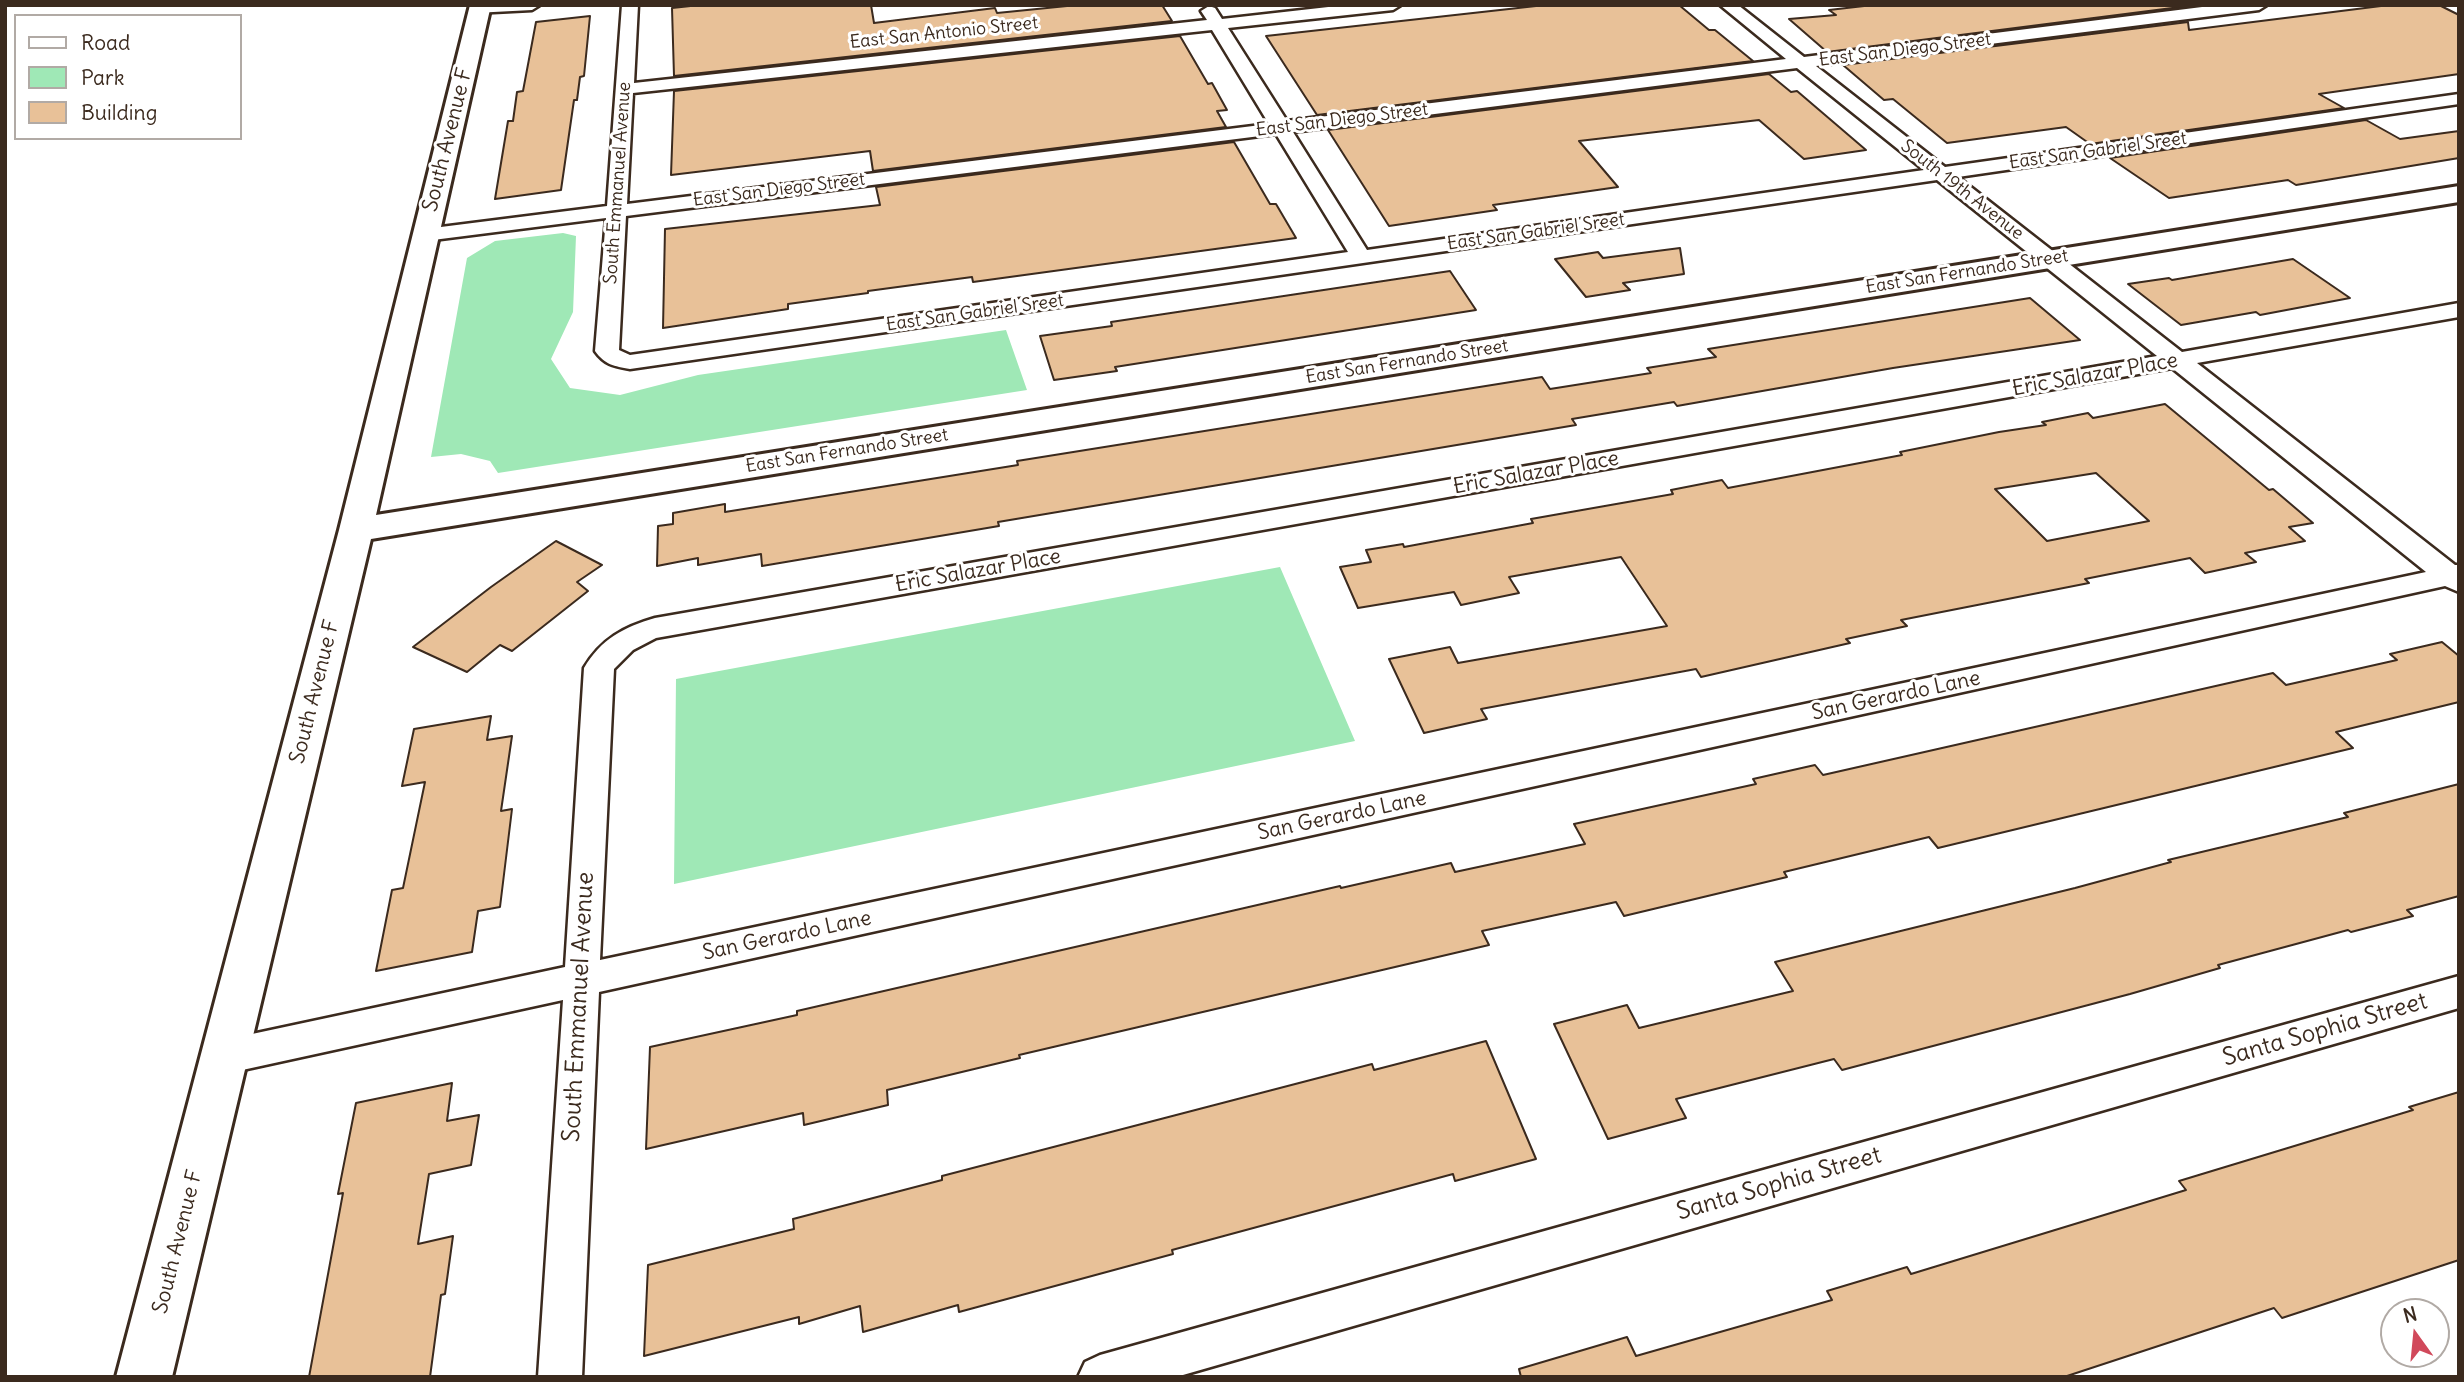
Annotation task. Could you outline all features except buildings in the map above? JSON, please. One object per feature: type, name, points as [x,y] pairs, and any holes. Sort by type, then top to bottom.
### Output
[{"type":"street","points":[[480,8],[532,5]]},
{"type":"street","name":"South Emmanuel Avenue","points":[[614,359],[607,351],[630,5]]},
{"type":"street","points":[[1205,5],[1362,258]]},
{"type":"street","name":"East San Antonio Street","points":[[624,89],[1393,5]]},
{"type":"street","name":"South 19th Avenue","points":[[1728,5],[2456,578]]},
{"type":"street","name":"East San Diego Street","points":[[425,234],[2259,5]]},
{"type":"street","name":"South Avenue F","points":[[144,1377],[356,530],[480,8]]},
{"type":"street","name":"East San Gabriel Sreet","points":[[614,359],[630,362],[658,359],[2459,99]]},
{"type":"street","name":"East San Fernando Street","points":[[356,530],[2459,194]]},
{"type":"street","name":"Eric Salazar Place","points":[[617,645],[636,634],[655,628],[2459,310]]},
{"type":"street","name":"San Gerardo Lane","points":[[224,1057],[2456,578]]},
{"type":"street","name":"South Emmanuel Avenue","points":[[560,1377],[599,668],[617,645]]},
{"type":"street","name":"Santa Sophia Street","points":[[1100,1377],[2459,992]]},
{"type":"green space","points":[[563,233],[576,236],[573,312],[551,359],[570,388],[620,395],[698,375],[1006,330],[1027,390],[498,473],[490,461],[461,454],[431,457],[467,258],[495,241]]},
{"type":"green space","points":[[1280,567],[1355,741],[674,884],[676,679]]}]
